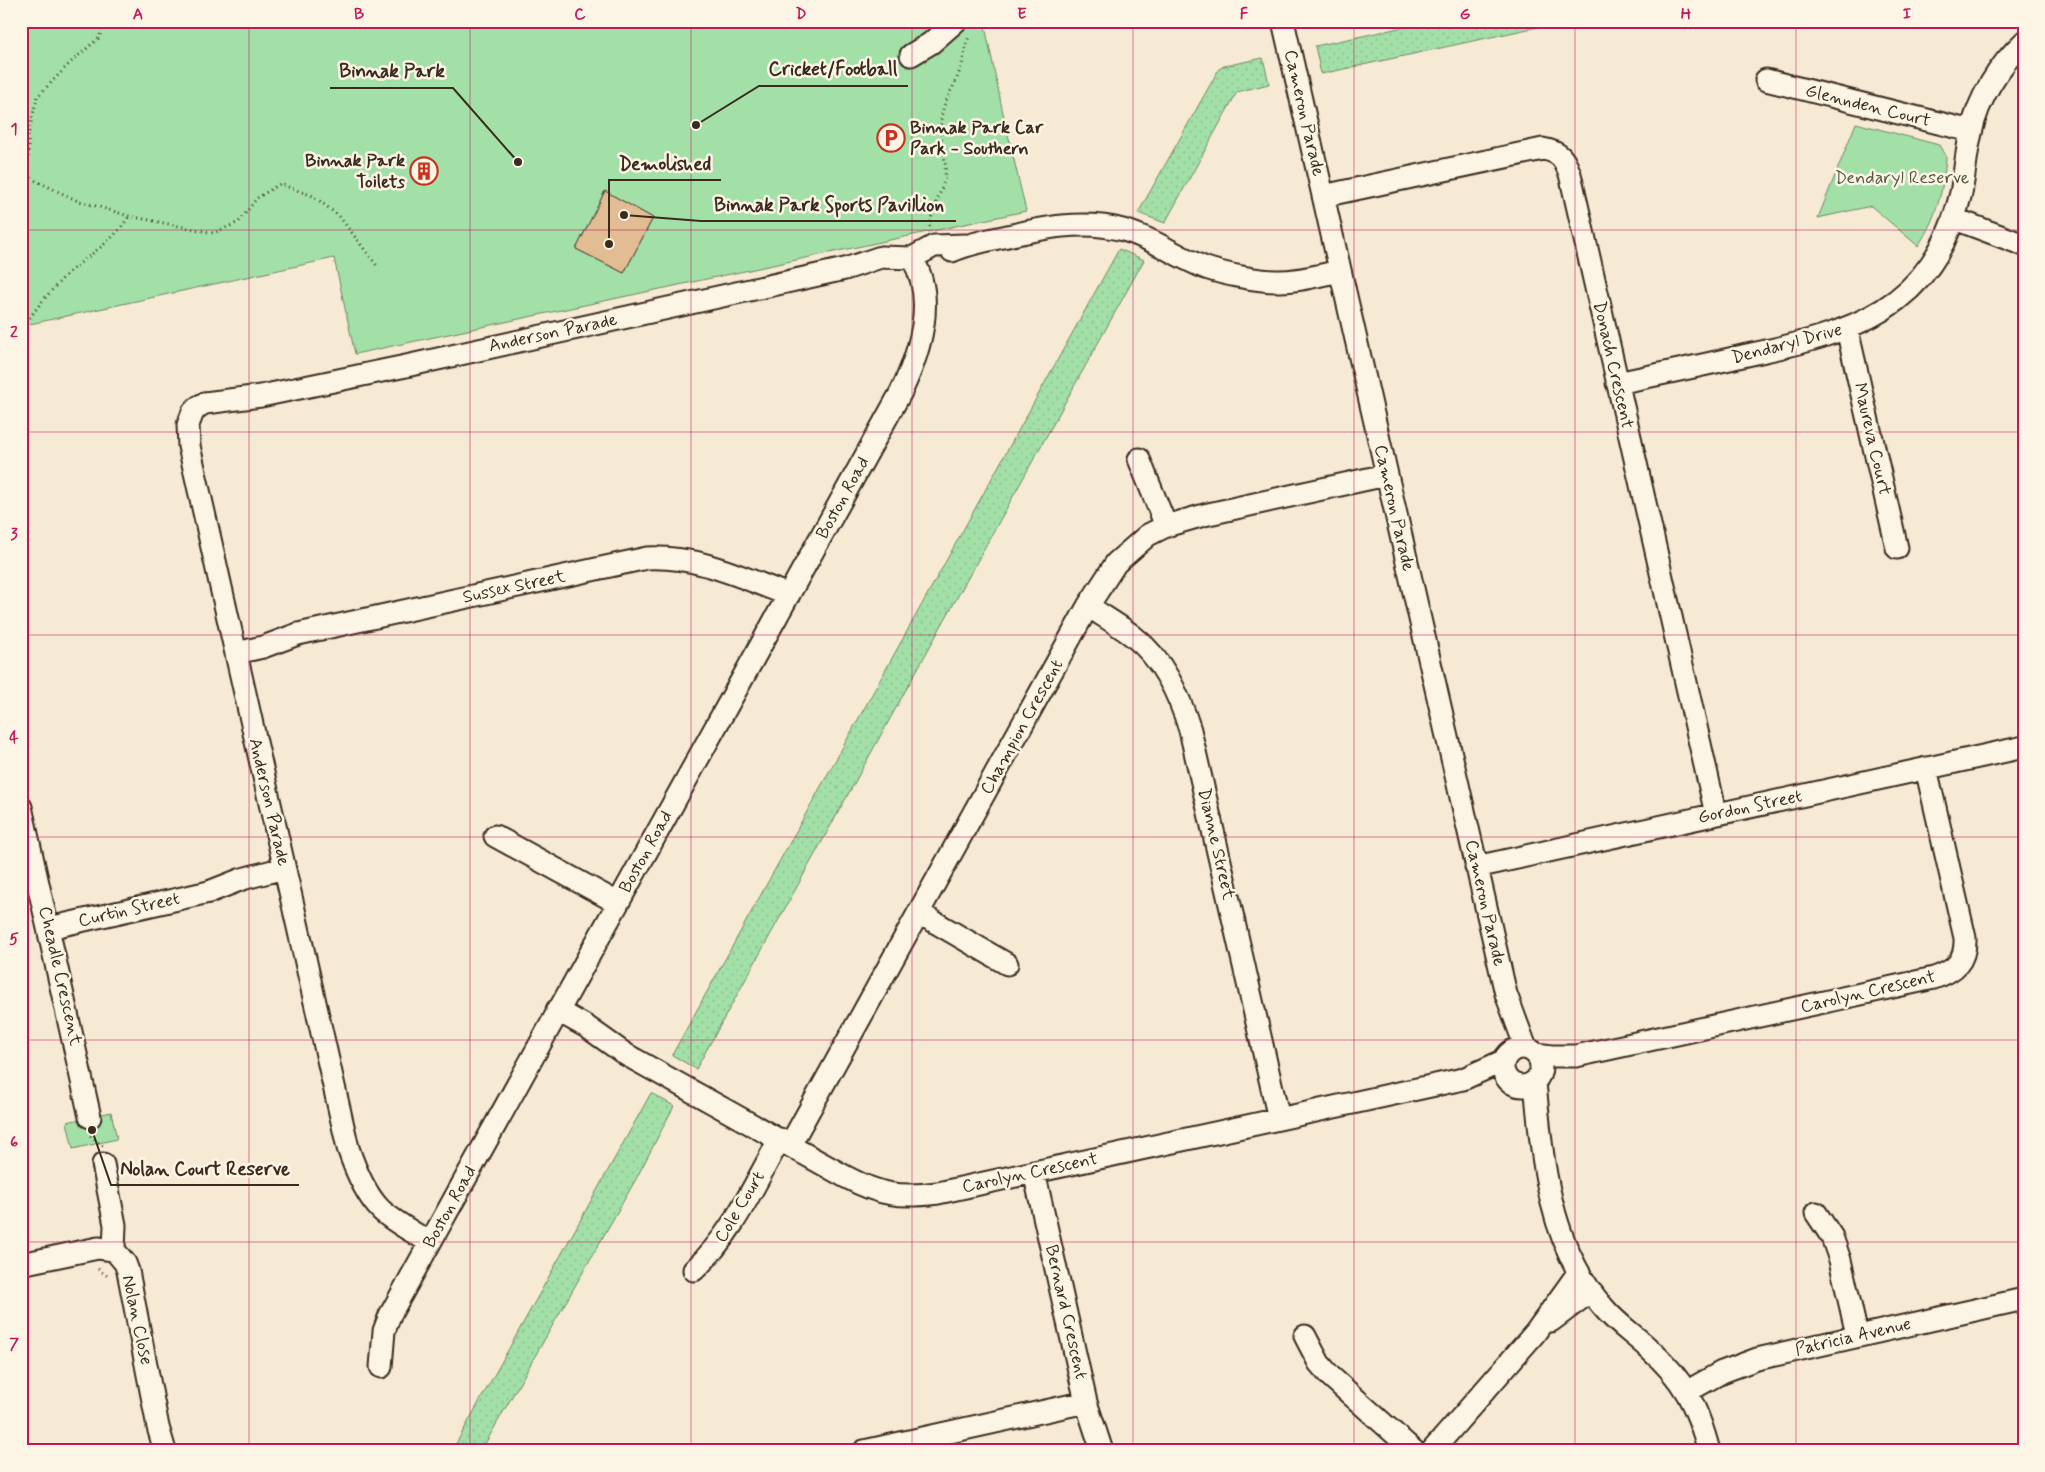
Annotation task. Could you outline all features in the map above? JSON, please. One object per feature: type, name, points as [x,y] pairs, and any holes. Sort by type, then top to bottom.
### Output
[{"type":"street","name":"Cameron Parade","points":[[1283,21],[1506,994],[1521,1068],[1561,1236],[1568,1255],[1578,1273],[1603,1308],[1675,1374],[1688,1391],[1709,1451]]},
{"type":"street","points":[[911,56],[964,25]]},
{"type":"street","name":"Dendaryl Drive","points":[[1618,383],[1803,344],[1847,329],[1872,317],[1906,292],[1925,271],[1942,247],[1954,219],[1962,186],[1971,131],[1982,100],[2006,61],[2024,42]]},
{"type":"street","name":"Glennden Court","points":[[1766,80],[1971,131]]},
{"type":"street","name":"Donach Crescent","points":[[1323,196],[1543,149],[1556,152],[1566,164],[1570,174],[1716,814]]},
{"type":"street","points":[[1954,219],[2024,245]]},
{"type":"street","points":[[914,268],[934,246],[965,245],[1048,228],[1076,225],[1122,230],[1142,236],[1206,268],[1275,281],[1290,280],[1338,265]]},
{"type":"street","name":"Anderson Parade","points":[[433,1237],[382,1211],[372,1199],[359,1176],[348,1148],[189,446],[188,425],[193,412],[205,403],[261,396],[845,269],[881,257],[914,268]]},
{"type":"street","name":"Boston Road","points":[[381,1367],[384,1332],[390,1315],[901,392],[910,371],[919,339],[914,268]]},
{"type":"street","name":"Maureva Court","points":[[1847,329],[1897,548]]},
{"type":"street","points":[[1139,459],[1166,526]]},
{"type":"street","name":"Champion Crescent","points":[[785,1142],[919,913],[1088,606],[1116,563],[1148,535],[1166,526],[1204,515],[1386,474]]},
{"type":"street","name":"Sussex Street","points":[[235,648],[261,636],[298,634],[647,558],[688,560],[716,566],[785,602]]},
{"type":"street","name":"Dianne Street","points":[[1088,606],[1135,637],[1150,652],[1163,668],[1183,706],[1279,1119]]},
{"type":"street","name":"Gordon Street","points":[[1476,867],[2024,747]]},
{"type":"street","name":"Carolyn Crescent","points":[[555,1015],[582,1036],[625,1054],[863,1186],[877,1192],[897,1196],[918,1196],[938,1193],[1934,978],[1954,969],[1960,964],[1964,956],[1965,938],[1926,768]]},
{"type":"street","name":"Cheadle Crescent","points":[[21,807],[90,1117]]},
{"type":"street","points":[[496,836],[618,903]]},
{"type":"street","name":"Curtin Street","points":[[49,928],[209,892],[242,879],[286,874]]},
{"type":"street","points":[[919,913],[1007,964]]},
{"type":"street","name":"Cole Court","points":[[694,1270],[709,1256],[730,1229],[785,1142]]},
{"type":"street","points":[[21,1264],[98,1248],[114,1250],[115,1225],[103,1164]]},
{"type":"street","name":"Bernard Crescent","points":[[1034,1172],[1086,1402],[1102,1451]]},
{"type":"street","points":[[1816,1213],[1832,1237],[1840,1260],[1857,1335]]},
{"type":"street","name":"Nolan Close","points":[[114,1250],[128,1271],[158,1427],[165,1451]]},
{"type":"street","points":[[1432,1451],[1535,1333],[1578,1273]]},
{"type":"street","points":[[1535,1333],[1591,1291]]},
{"type":"street","name":"Patricia Avenue","points":[[1688,1391],[1738,1364],[1857,1335],[2024,1299]]},
{"type":"street","points":[[1305,1336],[1319,1363],[1330,1376],[1414,1451]]},
{"type":"street","points":[[864,1451],[894,1447],[1086,1402]]},
{"type":"path","points":[[28,177],[28,136],[37,97],[73,60],[99,38],[105,21]]},
{"type":"path","points":[[930,233],[930,219],[938,203],[944,177],[945,160],[941,121],[945,101],[959,73],[966,43],[964,25]]},
{"type":"path","points":[[21,176],[28,177],[76,200],[129,216],[214,233],[239,222],[257,198],[280,184],[313,196],[339,216],[378,267]]},
{"type":"path","points":[[21,330],[33,312],[65,276],[120,231],[129,216]]},
{"type":"path","points":[[89,1271],[98,1269],[108,1276],[110,1285]]},
{"type":"green space","points":[[21,21],[984,21],[1026,211],[355,354],[334,258],[21,326]]},
{"type":"green space","points":[[1432,21],[1565,21],[1321,74],[1315,46]]},
{"type":"green space","points":[[1263,58],[1269,84],[1237,92],[1165,223],[1138,213],[1219,69],[1224,66]]},
{"type":"green space","name":"Dendaryl Reserve","points":[[1856,123],[1939,145],[1946,157],[1938,203],[1930,225],[1918,246],[1871,206],[1818,218]]},
{"type":"green space","points":[[1119,249],[1144,260],[696,1069],[672,1055]]},
{"type":"green space","points":[[651,1093],[674,1106],[636,1179],[481,1451],[452,1451]]},
{"type":"green space","points":[[111,1112],[117,1139],[73,1149],[67,1122]]},
{"type":"building","points":[[605,191],[653,218],[624,273],[576,249]]},
{"type":"place","name":"Cricket/Football","points":[[696,125]]},
{"type":"place","name":"Binnak Park Car Park - Southern","points":[[891,138]]},
{"type":"place","name":"Binnak Park","points":[[518,162]]},
{"type":"place","name":"Binnak Park Toilets","points":[[424,171]]},
{"type":"place","name":"Binnak Park Sports Pavillion","points":[[624,215]]},
{"type":"place","name":"Demolished","points":[[609,244]]},
{"type":"place","name":"Nolan Court Reserve","points":[[92,1130]]}]
